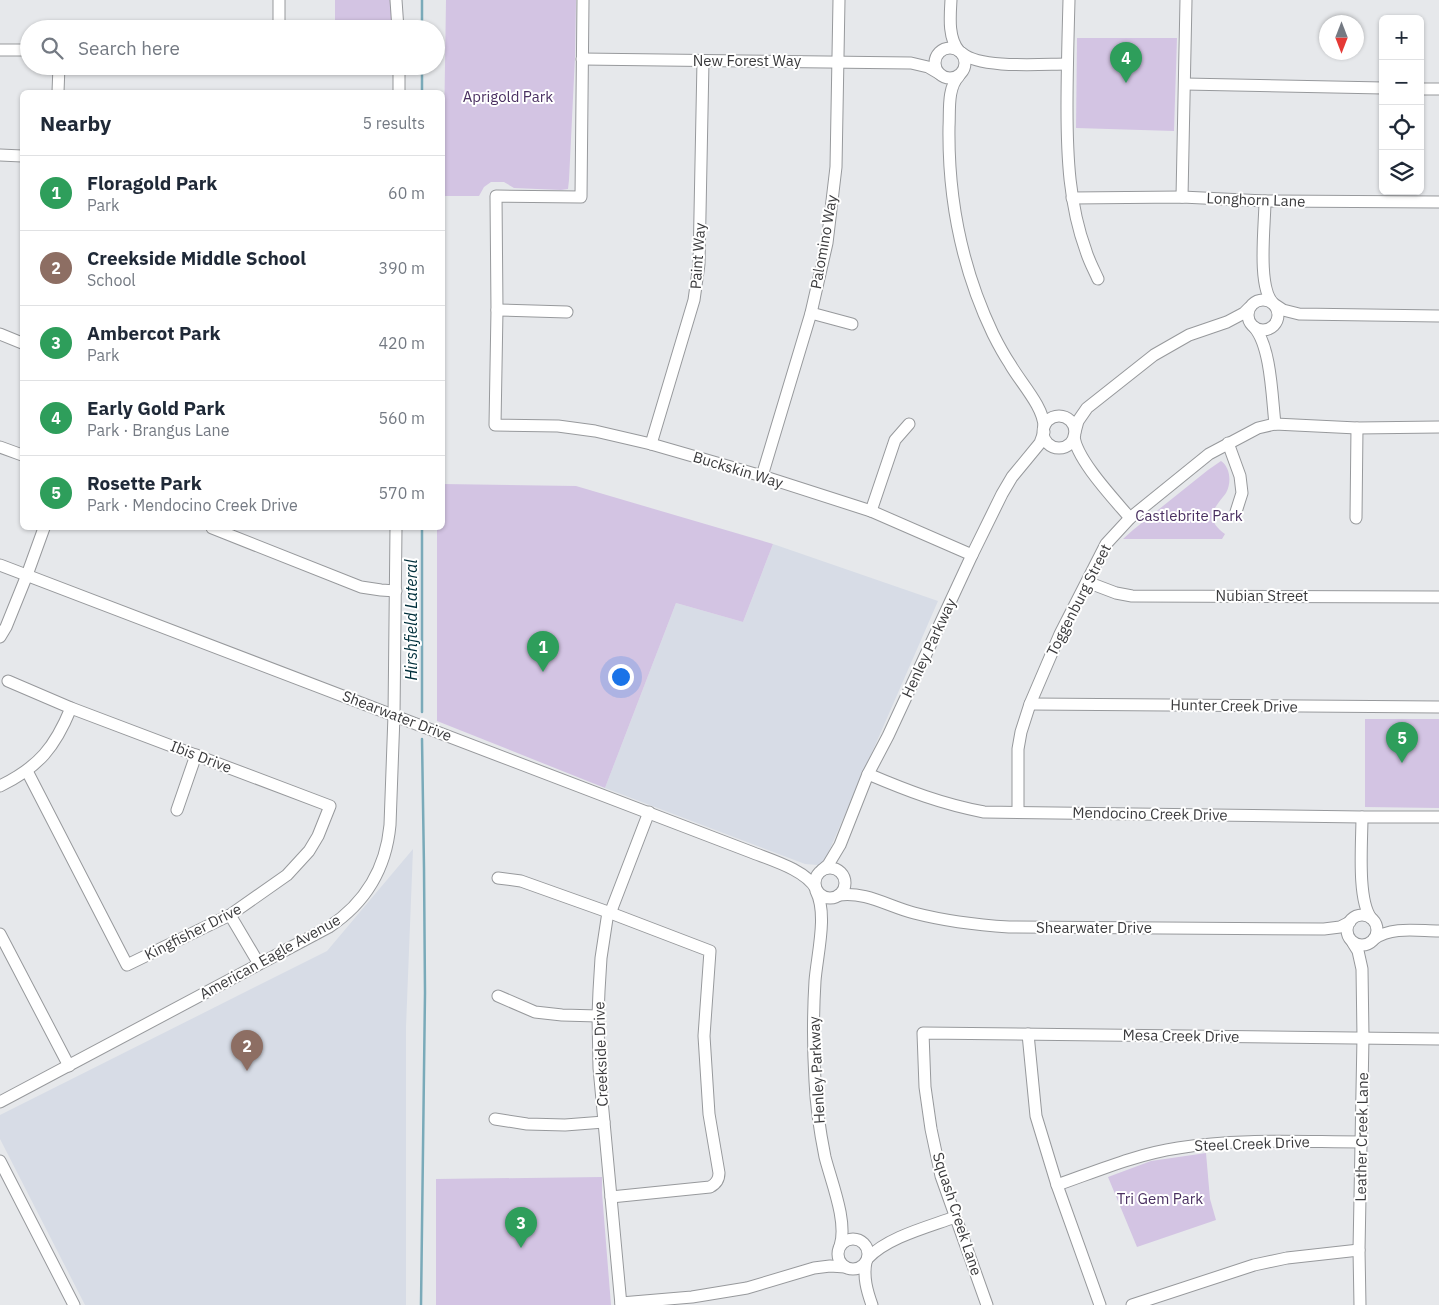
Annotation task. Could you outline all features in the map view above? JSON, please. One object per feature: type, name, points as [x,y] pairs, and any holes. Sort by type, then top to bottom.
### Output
[{"type":"street","points":[[279,0],[279,20]]},
{"type":"street","points":[[396,0],[397,20]]},
{"type":"street","points":[[567,312],[497,310],[496,196],[581,197],[582,0]]},
{"type":"street","name":"Palomino Way","points":[[762,476],[811,313],[827,244],[836,167],[839,0]]},
{"type":"street","points":[[950,0],[950,25],[954,43],[961,52],[966,64],[954,82],[950,101],[950,172],[955,214],[963,254],[980,304],[994,336],[1010,365],[1034,400],[1043,419],[1046,440],[1049,444],[1067,449],[1084,461]]},
{"type":"street","points":[[1069,0],[1067,64],[1068,173],[1078,226],[1098,279]]},
{"type":"street","points":[[1182,197],[1186,0]]},
{"type":"street","points":[[950,25],[946,43],[935,62],[937,70],[946,83],[950,101]]},
{"type":"street","points":[[939,53],[951,48],[971,59],[990,64]]},
{"type":"street","points":[[0,50],[20,50]]},
{"type":"street","name":"New Forest Way","points":[[911,63],[930,59],[939,53]]},
{"type":"street","name":"New Forest Way","points":[[582,59],[703,62],[911,63],[928,67],[940,75]]},
{"type":"street","name":"Paint Way","points":[[651,444],[697,286],[703,62]]},
{"type":"street","points":[[940,75],[950,78],[970,69],[990,64],[1067,64]]},
{"type":"street","points":[[58,90],[59,75]]},
{"type":"street","points":[[399,90],[400,75]]},
{"type":"street","points":[[1185,84],[1379,88]]},
{"type":"street","points":[[1424,88],[1439,89]]},
{"type":"street","points":[[0,156],[20,156]]},
{"type":"street","name":"Longhorn Lane","points":[[1072,198],[1182,197],[1265,201],[1439,202]]},
{"type":"street","points":[[1265,201],[1263,277],[1258,295],[1251,306],[1248,317],[1261,338],[1267,353]]},
{"type":"street","points":[[1263,277],[1267,295],[1277,308],[1278,317],[1269,335],[1267,353],[1275,424]]},
{"type":"street","points":[[1044,430],[1049,420],[1059,416],[1074,415],[1087,408],[1130,373],[1165,348],[1195,333],[1227,322],[1244,313],[1260,300],[1269,301],[1283,310],[1299,314],[1439,316]]},
{"type":"street","name":"Buckskin Way","points":[[497,310],[495,425],[558,426],[595,431],[651,444],[762,476],[871,511],[972,555]]},
{"type":"street","points":[[811,313],[852,324]]},
{"type":"street","points":[[1227,322],[1244,323],[1257,329],[1266,330],[1283,319],[1299,314]]},
{"type":"street","points":[[0,334],[20,342]]},
{"type":"street","points":[[1034,400],[1049,414],[1066,417],[1072,423],[1076,446],[1084,461],[1130,518]]},
{"type":"street","points":[[1059,447],[1070,444],[1078,421],[1087,408]]},
{"type":"street","points":[[871,511],[895,440],[909,424]]},
{"type":"street","name":"Toggenburg Street","points":[[1018,812],[1018,749],[1030,704],[1060,634],[1106,544],[1130,518],[1209,454],[1258,428],[1275,424],[1357,428],[1439,427]]},
{"type":"street","points":[[1356,518],[1357,428]]},
{"type":"street","name":"Henley Parkway","points":[[822,870],[828,865],[840,845],[868,774],[888,736],[1006,486],[1042,440],[1044,430]]},
{"type":"street","points":[[1228,443],[1240,476],[1242,493],[1235,515]]},
{"type":"street","points":[[0,446],[20,454]]},
{"type":"street","name":"Henley Parkway","points":[[1029,457],[1046,448],[1059,447]]},
{"type":"street","points":[[0,637],[6,627],[43,530]]},
{"type":"street","points":[[217,530],[361,587],[396,591]]},
{"type":"street","name":"American Eagle Avenue","points":[[0,1102],[329,927],[340,920],[357,904],[374,881],[384,859],[389,837],[394,715],[396,530]]},
{"type":"street","name":"Shearwater Drive","points":[[0,564],[649,812],[794,870],[811,881],[816,890]]},
{"type":"street","name":"Nubian Street","points":[[1087,582],[1116,593],[1132,596],[1439,597]]},
{"type":"street","name":"Ibis Drive","points":[[8,681],[71,708],[330,806]]},
{"type":"street","name":"Hunter Creek Drive","points":[[1030,704],[1439,708]]},
{"type":"street","points":[[0,786],[27,771],[44,756],[63,729],[71,708]]},
{"type":"street","points":[[177,810],[196,755]]},
{"type":"street","name":"Kingfisher Drive","points":[[27,771],[127,965],[230,915],[287,875],[309,851],[318,836],[330,806]]},
{"type":"street","name":"Mendocino Creek Drive","points":[[868,774],[909,791],[956,807],[984,812],[1439,817]]},
{"type":"street","name":"Creekside Drive","points":[[621,1304],[599,1068],[598,1016],[601,958],[608,912],[611,911],[649,812]]},
{"type":"street","points":[[1362,817],[1362,892],[1366,911],[1373,920],[1377,930],[1373,941]]},
{"type":"street","name":"Henley Parkway","points":[[840,845],[839,864],[843,875]]},
{"type":"street","points":[[833,868],[843,875],[846,884],[839,896],[826,898],[816,890],[816,877],[822,870],[833,868]]},
{"type":"street","name":"Shearwater Drive","points":[[794,870],[813,872],[822,870]]},
{"type":"street","name":"Shearwater Drive","points":[[843,875],[852,886],[867,897]]},
{"type":"street","points":[[498,878],[521,881],[710,951],[704,1036],[709,1114],[719,1173],[717,1182],[710,1187],[611,1197]]},
{"type":"street","name":"Henley Parkway","points":[[816,890],[821,903],[822,921],[816,966],[814,1011],[815,1081],[822,1141],[841,1217],[842,1236],[839,1248]]},
{"type":"street","points":[[1362,892],[1358,910],[1347,930],[1351,941],[1362,946],[1383,934],[1398,931],[1439,931]]},
{"type":"street","name":"Henley Parkway","points":[[822,921],[832,901],[839,896]]},
{"type":"street","name":"Shearwater Drive","points":[[839,896],[867,897],[934,918],[994,926],[1324,929],[1340,927],[1351,920]]},
{"type":"street","points":[[230,915],[259,964]]},
{"type":"street","points":[[1351,920],[1362,915],[1382,927],[1398,931]]},
{"type":"street","name":"Shearwater Drive","points":[[1324,929],[1340,934],[1351,941]]},
{"type":"street","points":[[0,934],[69,1066]]},
{"type":"street","name":"Leather Creek Lane","points":[[1351,941],[1358,951],[1362,969]]},
{"type":"street","name":"Leather Creek Lane","points":[[1360,1305],[1362,969],[1365,952],[1373,941]]},
{"type":"street","points":[[498,996],[535,1012],[598,1016]]},
{"type":"street","name":"Mesa Creek Drive","points":[[923,1033],[1439,1039]]},
{"type":"street","name":"Squash Creek Lane","points":[[923,1033],[925,1087],[931,1129],[941,1176],[987,1305]]},
{"type":"street","points":[[1028,1034],[1036,1116],[1057,1185],[1100,1305]]},
{"type":"street","points":[[495,1119],[527,1124],[565,1125],[604,1122]]},
{"type":"street","name":"Steel Creek Drive","points":[[1057,1185],[1146,1155],[1177,1148],[1232,1142],[1362,1142]]},
{"type":"street","points":[[0,1161],[74,1305]]},
{"type":"street","name":"Henley Parkway","points":[[841,1217],[850,1234],[859,1240]]},
{"type":"street","points":[[814,1268],[831,1258],[847,1240],[872,1243],[890,1241],[955,1218]]},
{"type":"street","points":[[859,1240],[867,1248],[864,1276],[866,1291]]},
{"type":"street","points":[[621,1304],[692,1297],[747,1288],[814,1268],[830,1266],[859,1268],[875,1251],[890,1241]]},
{"type":"street","points":[[839,1248],[839,1260],[855,1274],[872,1305]]},
{"type":"street","points":[[1132,1305],[1254,1264],[1287,1258],[1360,1250]]},
{"type":"shaded area","points":[[773,544],[938,601],[826,858],[822,864],[818,865],[805,864],[605,788],[676,603],[743,622]]},
{"type":"shaded area","points":[[413,849],[406,1027],[406,1305],[85,1305],[0,1139],[0,1115],[327,951]]},
{"type":"green space","points":[[335,0],[391,0],[393,20],[335,20]]},
{"type":"green space","name":"Aprigold Park","points":[[446,0],[576,0],[568,189],[514,188],[504,182],[491,182],[484,187],[479,196],[445,196]]},
{"type":"green space","points":[[1077,38],[1177,38],[1174,131],[1076,128]]},
{"type":"green space","name":"Castlebrite Park","points":[[1221,461],[1228,471],[1229,484],[1226,493],[1213,512],[1213,520],[1217,527],[1225,534],[1222,539],[1123,539],[1208,470]]},
{"type":"green space","points":[[445,484],[576,486],[773,544],[743,622],[676,603],[605,788],[437,721],[437,530],[445,530]]},
{"type":"green space","points":[[1365,719],[1439,719],[1439,808],[1365,807]]},
{"type":"green space","name":"Tri Gem Park","points":[[1206,1153],[1210,1199],[1216,1220],[1137,1247],[1108,1177],[1151,1161]]},
{"type":"green space","points":[[602,1177],[611,1305],[436,1305],[436,1179]]},
{"type":"waterway","name":"Hirshfield Lateral","points":[[422,0],[422,20]]},
{"type":"waterway","name":"Hirshfield Lateral","points":[[422,75],[422,90]]},
{"type":"waterway","name":"Hirshfield Lateral","points":[[422,530],[422,712]]},
{"type":"waterway","points":[[421,1305],[425,993],[422,739]]},
{"type":"place","name":"Early Gold Park","points":[[1126,83]]},
{"type":"place","name":"Floragold Park","points":[[543,672]]},
{"type":"place","name":"Rosette Park","points":[[1402,763]]},
{"type":"place","name":"Creekside Middle School","points":[[247,1071]]},
{"type":"place","name":"Ambercot Park","points":[[521,1248]]}]
